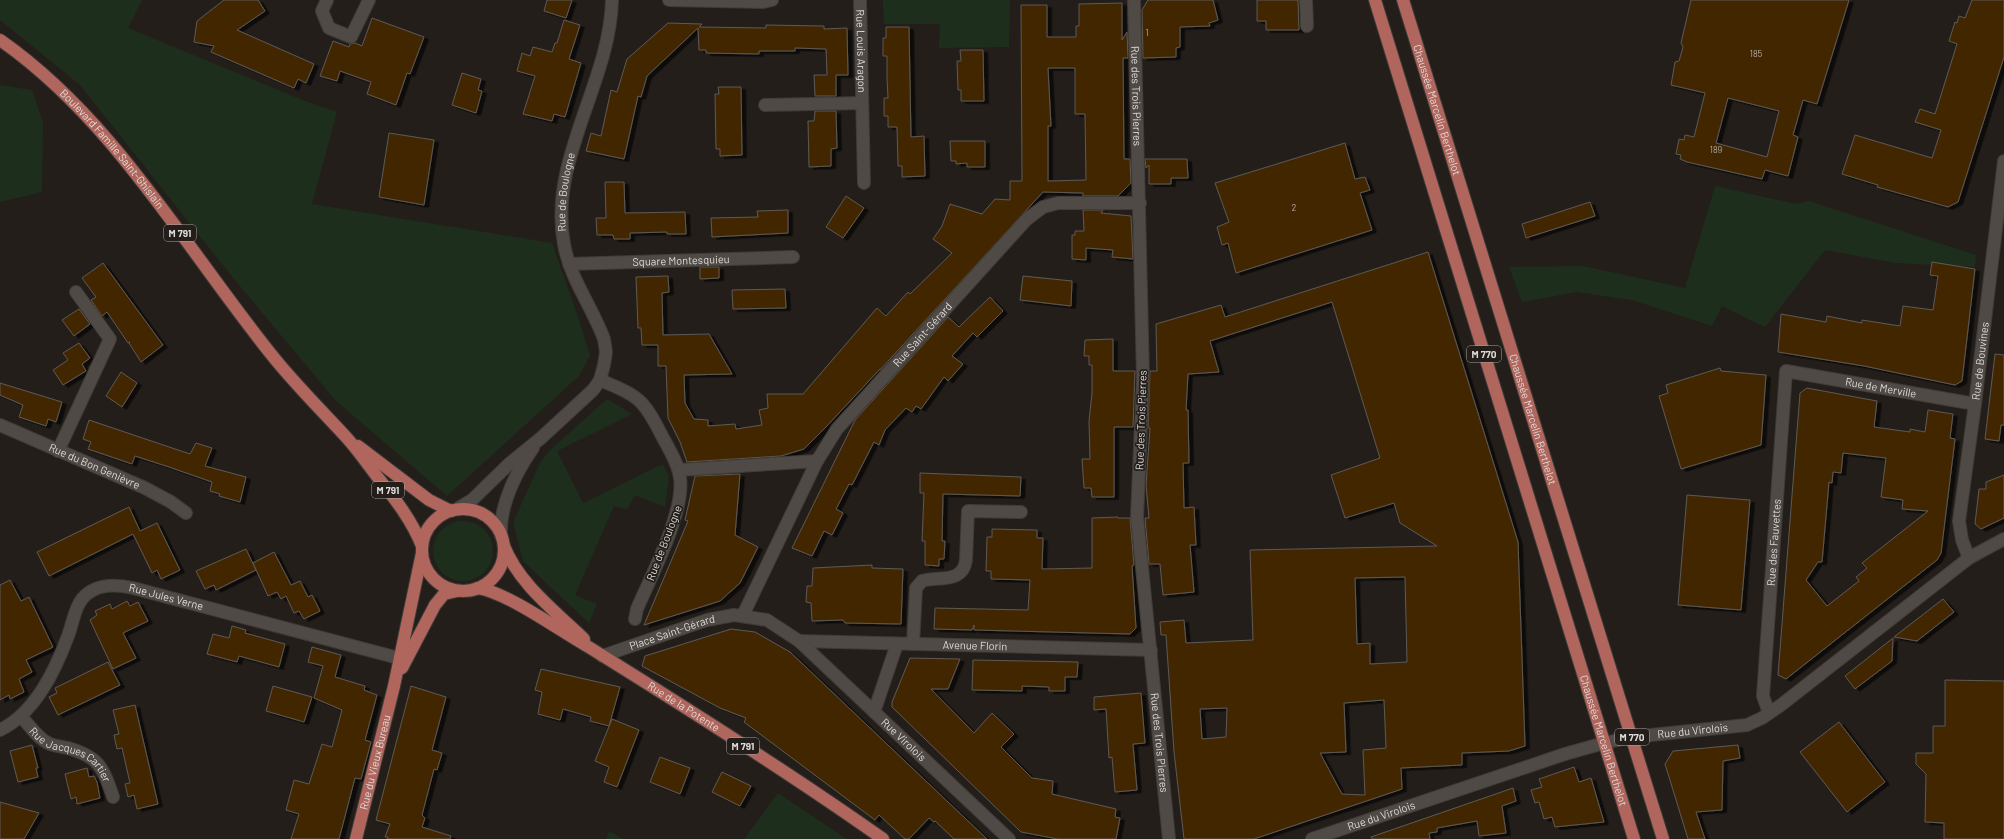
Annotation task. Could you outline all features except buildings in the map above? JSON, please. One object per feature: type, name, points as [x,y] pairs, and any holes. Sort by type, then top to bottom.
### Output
[{"type":"main road","name":"Chaussée Marcelin Berthelot","points":[[1375,0],[1634,839]]},
{"type":"main road","name":"Chaussée Marcelin Berthelot","points":[[1403,0],[1663,839]]},
{"type":"main road","name":"Boulevard Famille Saint-Ghislain","points":[[0,40],[46,77],[100,133],[156,201],[237,312],[272,356],[347,438],[406,514],[422,550]]},
{"type":"main road","name":"Boulevard Famille Saint-Ghislain","points":[[347,438],[429,500],[454,510]]},
{"type":"main road","points":[[454,510],[472,510],[486,517],[497,527],[502,540],[503,556],[500,568],[492,579],[478,588],[457,591],[442,586],[426,569],[422,550],[424,536],[429,526],[437,518],[454,510]]},
{"type":"main road","name":"Rue de la Potente","points":[[502,540],[513,565],[527,582],[602,656]]},
{"type":"main road","name":"Rue du Vieux Bureau","points":[[356,839],[402,659],[422,550]]},
{"type":"main road","name":"Rue de la Potente","points":[[478,588],[508,600],[602,656],[718,730],[883,839]]},
{"type":"main road","name":"Rue du Vieux Bureau","points":[[402,659],[435,605],[444,594],[457,591]]},
{"type":"street","points":[[327,0],[322,11],[329,28],[351,36],[368,0]]},
{"type":"street","name":"Rue de Boulogne","points":[[454,510],[472,500],[509,464],[541,438],[585,398],[600,380],[606,352],[604,338],[569,264],[562,231],[562,196],[567,171],[607,41],[612,0]]},
{"type":"street","points":[[668,0],[763,2],[772,0]]},
{"type":"street","name":"Rue Louis Aragon","points":[[860,0],[864,183]]},
{"type":"street","name":"Rue des Trois Pierres","points":[[1134,0],[1143,377],[1137,517],[1169,839]]},
{"type":"street","points":[[1306,0],[1307,26]]},
{"type":"street","name":"Rue Louis Aragon","points":[[765,105],[862,103]]},
{"type":"street","name":"Rue de Bouvines","points":[[1969,558],[1962,540],[1959,521],[1975,404],[2004,162]]},
{"type":"street","name":"Rue Saint-Gérard","points":[[743,615],[817,460],[837,429],[1036,211],[1043,207],[1058,203],[1140,203]]},
{"type":"street","name":"Square Montesquieu","points":[[569,264],[793,256]]},
{"type":"street","points":[[58,451],[110,339],[76,292]]},
{"type":"street","name":"Rue de Merville","points":[[1786,371],[1975,404]]},
{"type":"street","name":"Rue des Fauvettes","points":[[1769,713],[1763,696],[1786,371]]},
{"type":"street","name":"Rue de Boulogne","points":[[600,380],[630,393],[643,403],[654,420],[679,470],[681,488],[678,508],[637,609],[635,619]]},
{"type":"street","name":"Rue du Bon Genièvre","points":[[0,425],[157,494],[186,513]]},
{"type":"street","name":"Rue de Boulogne","points":[[502,540],[503,511],[510,492],[526,458],[541,438]]},
{"type":"street","points":[[679,470],[817,460]]},
{"type":"street","points":[[913,644],[916,588],[922,581],[950,578],[961,572],[965,566],[966,560],[968,511],[1020,512]]},
{"type":"street","name":"Rue du Virolois","points":[[1312,839],[1565,754],[1604,743],[1632,738],[1737,727],[1755,722],[1769,713],[1969,558],[2004,539]]},
{"type":"street","name":"Rue Jules Verne","points":[[0,730],[21,716],[40,692],[64,647],[76,610],[83,599],[92,591],[103,586],[117,585],[133,588],[402,659]]},
{"type":"street","name":"Place Saint-Gérard","points":[[602,656],[720,616],[743,615],[767,620],[799,641]]},
{"type":"street","name":"Avenue Florin","points":[[799,641],[1151,650]]},
{"type":"street","name":"Rue Virolois","points":[[799,641],[1009,839]]},
{"type":"street","points":[[874,712],[897,644]]},
{"type":"street","name":"Rue Jacques Cartier","points":[[21,716],[39,737],[50,744],[85,753],[97,762],[104,773],[113,797]]},
{"type":"green space","points":[[0,0],[142,0],[128,28],[305,101],[337,112],[312,204],[552,243],[590,355],[579,376],[447,496],[336,401],[229,273],[80,85],[0,20]]},
{"type":"green space","points":[[883,0],[1010,0],[1009,47],[939,48],[940,24],[884,24]]},
{"type":"green space","points":[[0,85],[32,90],[43,123],[42,192],[0,202]]},
{"type":"green space","points":[[1715,186],[1796,204],[1809,201],[1976,255],[1975,267],[1896,263],[1825,250],[1765,327],[1722,306],[1712,326],[1632,300],[1577,292],[1522,302],[1509,267],[1583,266],[1685,288]]},
{"type":"green space","points":[[607,399],[632,414],[557,451],[583,503],[663,464],[669,476],[665,507],[635,495],[627,509],[614,506],[575,595],[597,604],[589,623],[523,561],[513,522],[540,463],[549,451]]},
{"type":"green space","points":[[463,521],[479,526],[484,530],[488,535],[493,551],[488,567],[484,572],[479,576],[463,581],[447,576],[442,572],[438,567],[433,551],[438,535],[442,530],[447,526]]},
{"type":"green space","points":[[778,793],[847,839],[744,839]]},
{"type":"green space","points":[[609,831],[623,839],[606,839]]}]
